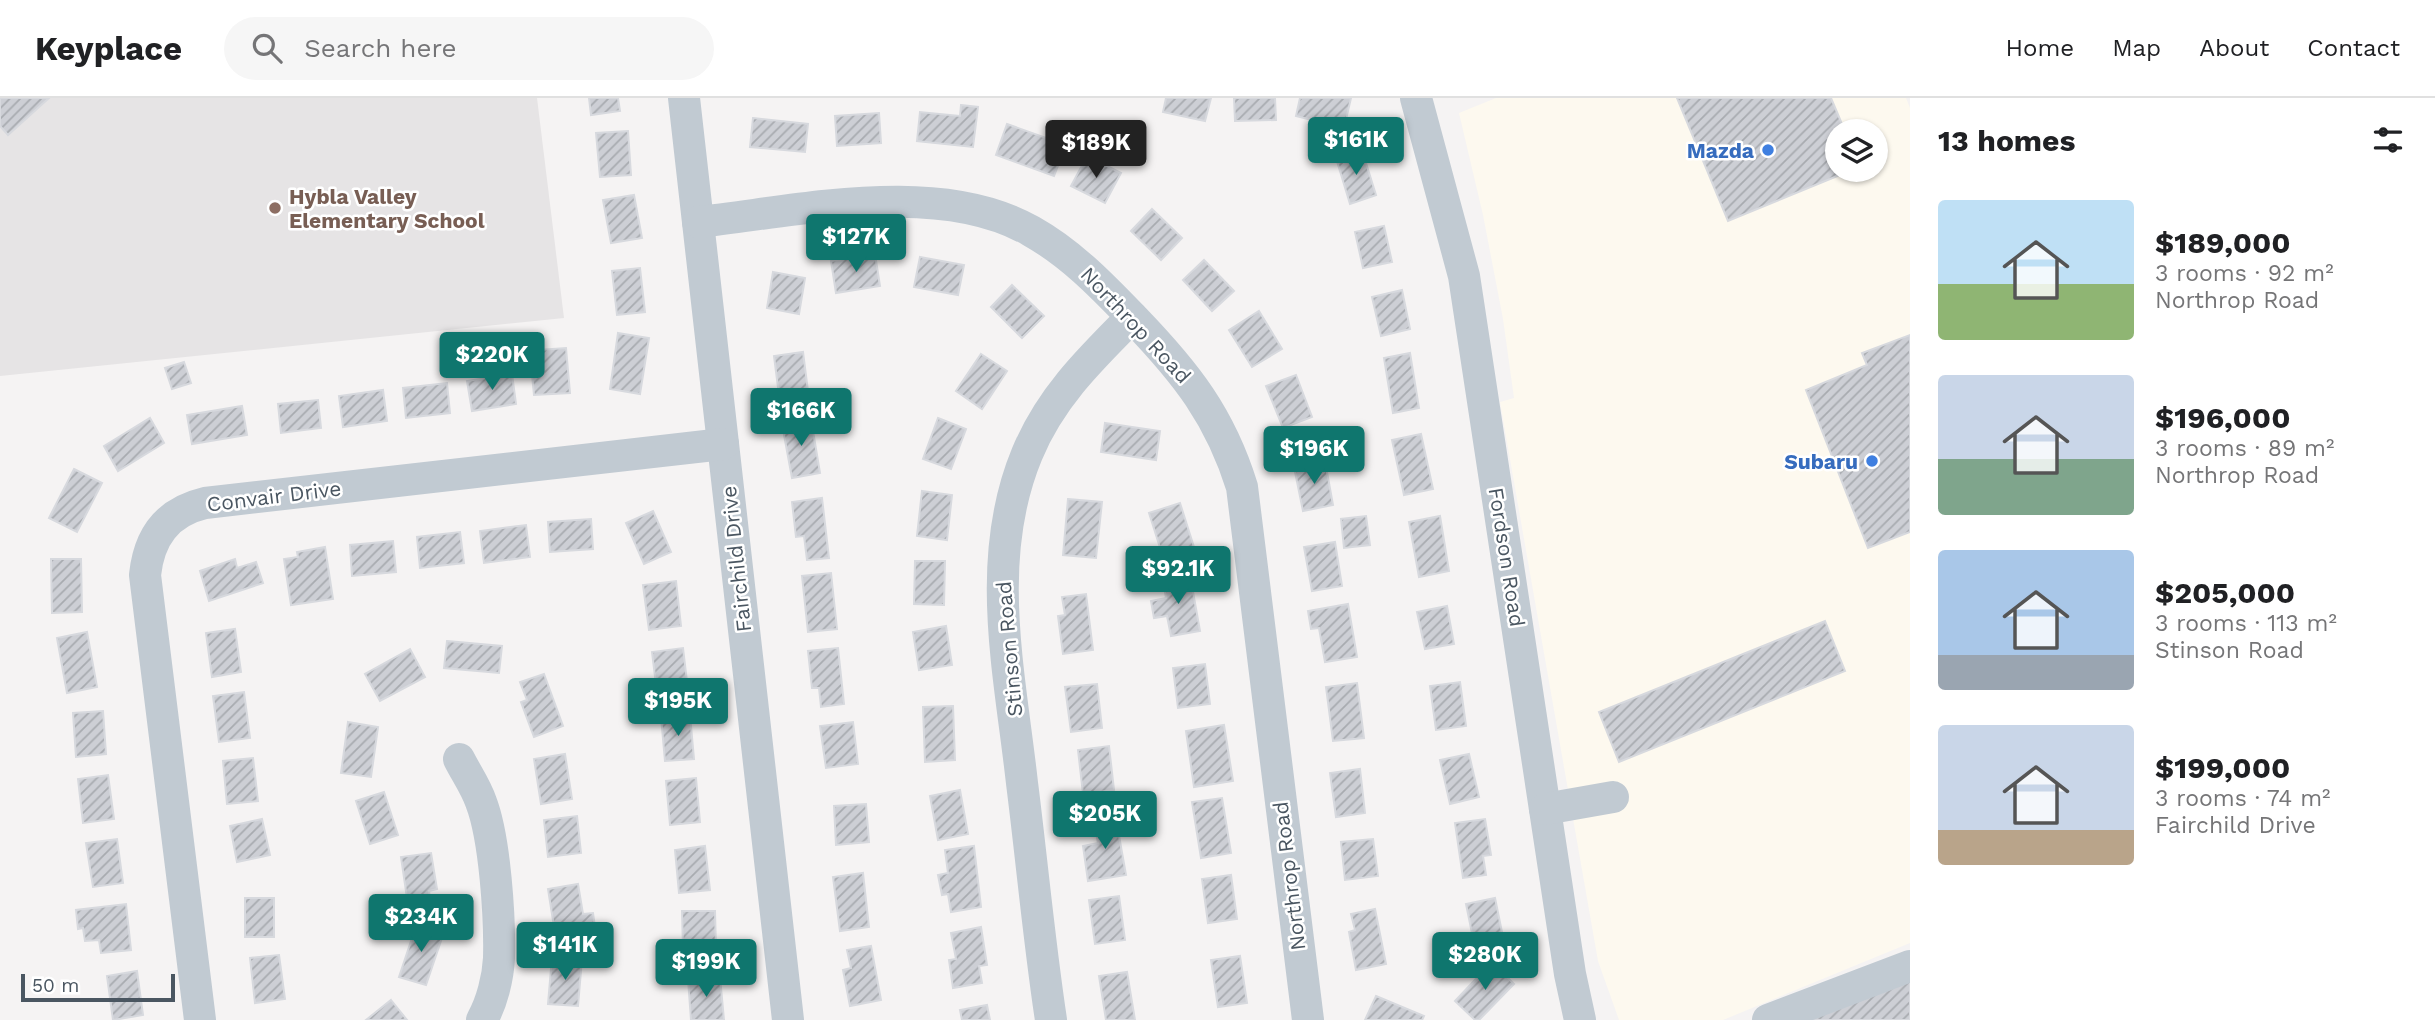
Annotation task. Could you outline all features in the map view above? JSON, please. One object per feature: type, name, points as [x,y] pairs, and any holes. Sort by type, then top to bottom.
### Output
[{"type":"street","name":"Fairchild Drive","points":[[684,98],[788,1020]]},
{"type":"street","name":"Fordson Road","points":[[1416,98],[1464,276],[1570,974],[1580,1020]]},
{"type":"street","name":"Northrop Road","points":[[698,222],[885,201],[924,201],[964,207],[1009,220],[1051,243],[1078,263],[1181,368],[1203,398],[1227,443],[1242,487],[1308,1020]]},
{"type":"street","name":"Stinson Road","points":[[1051,1020],[1005,636],[1002,558],[1015,487],[1041,425],[1069,382],[1132,317]]},
{"type":"street","name":"Convair Drive","points":[[200,1020],[145,575],[150,547],[165,523],[179,512],[205,503],[723,444]]},
{"type":"street","points":[[459,759],[482,802],[489,834],[497,914],[499,960],[493,993],[482,1020]]},
{"type":"street","points":[[1545,810],[1613,797]]},
{"type":"street","points":[[1768,1020],[1910,966]]},
{"type":"shaded area","name":"Hybla Valley Elementary School","points":[[0,98],[537,98],[564,318],[0,376]]},
{"type":"shaded area","points":[[1496,98],[1906,98],[1910,108],[1910,943],[1723,1020],[1619,1020],[1598,961],[1500,402],[1514,398],[1503,319],[1483,215],[1459,113]]},
{"type":"building","points":[[0,98],[49,98],[8,135],[0,126]]},
{"type":"building","points":[[589,98],[618,98],[620,111],[591,115]]},
{"type":"building","points":[[1166,98],[1211,98],[1205,121],[1163,112]]},
{"type":"building","points":[[1234,98],[1275,98],[1276,120],[1235,121]]},
{"type":"building","points":[[1300,98],[1351,98],[1344,128],[1296,116]]},
{"type":"building","name":"Mazda","points":[[1677,98],[1831,98],[1840,119],[1825,119],[1825,181],[1728,221]]},
{"type":"building","points":[[961,105],[978,107],[973,147],[917,141],[920,112],[960,116]]},
{"type":"building","points":[[879,113],[881,143],[837,146],[835,116]]},
{"type":"building","points":[[753,118],[808,124],[805,152],[750,147]]},
{"type":"building","points":[[1007,124],[1066,145],[1054,176],[996,155]]},
{"type":"building","points":[[628,131],[631,175],[600,177],[596,133]]},
{"type":"building","points":[[1362,150],[1376,195],[1350,204],[1336,158]]},
{"type":"building","points":[[1087,156],[1121,173],[1105,203],[1071,186]]},
{"type":"building","points":[[634,195],[642,238],[611,243],[603,200]]},
{"type":"building","points":[[1152,209],[1182,238],[1161,260],[1131,231]]},
{"type":"building","points":[[1384,226],[1392,262],[1363,268],[1355,232]]},
{"type":"building","points":[[875,254],[880,286],[836,293],[831,261]]},
{"type":"building","points":[[920,257],[964,265],[958,295],[914,287]]},
{"type":"building","points":[[1204,260],[1234,291],[1212,311],[1183,280]]},
{"type":"building","points":[[640,268],[645,312],[617,315],[612,271]]},
{"type":"building","points":[[773,272],[805,278],[799,314],[767,308]]},
{"type":"building","points":[[1012,285],[1044,316],[1022,338],[991,307]]},
{"type":"building","points":[[1402,290],[1410,329],[1381,336],[1372,297]]},
{"type":"building","points":[[1259,311],[1282,349],[1252,367],[1229,330]]},
{"type":"building","points":[[618,333],[649,338],[640,394],[610,389]]},
{"type":"building","name":"Subaru","points":[[1910,335],[1910,532],[1868,548],[1806,390],[1867,365],[1862,353]]},
{"type":"building","points":[[566,348],[570,393],[534,395],[531,365],[541,364],[539,350]]},
{"type":"building","points":[[803,352],[810,407],[781,411],[774,356]]},
{"type":"building","points":[[1410,353],[1419,408],[1393,413],[1384,358]]},
{"type":"building","points":[[981,354],[1007,371],[982,409],[956,391]]},
{"type":"building","points":[[184,362],[191,383],[172,389],[165,368]]},
{"type":"building","points":[[512,374],[516,404],[472,411],[467,381]]},
{"type":"building","points":[[1296,375],[1312,417],[1283,428],[1266,386]]},
{"type":"building","points":[[447,383],[450,413],[406,418],[403,388]]},
{"type":"building","points":[[383,390],[387,421],[343,427],[339,396]]},
{"type":"building","points":[[318,400],[321,428],[281,433],[278,404]]},
{"type":"building","points":[[242,406],[247,435],[192,444],[187,415]]},
{"type":"building","points":[[150,418],[164,443],[118,471],[104,446]]},
{"type":"building","points":[[938,418],[966,429],[951,469],[923,459]]},
{"type":"building","points":[[811,419],[820,473],[792,478],[782,424]]},
{"type":"building","points":[[1105,423],[1160,431],[1156,460],[1101,452]]},
{"type":"building","points":[[1421,434],[1433,489],[1404,495],[1392,440]]},
{"type":"building","points":[[1325,461],[1333,505],[1303,511],[1294,467]]},
{"type":"building","points":[[74,469],[102,483],[77,532],[49,518]]},
{"type":"building","points":[[922,491],[952,495],[947,540],[917,536]]},
{"type":"building","points":[[822,498],[829,558],[807,560],[804,536],[796,537],[792,502]]},
{"type":"building","points":[[1068,499],[1102,502],[1096,558],[1063,555]]},
{"type":"building","points":[[1180,503],[1194,547],[1163,557],[1149,513]]},
{"type":"building","points":[[653,511],[671,552],[644,564],[626,523]]},
{"type":"building","points":[[1366,516],[1370,545],[1344,548],[1341,519]]},
{"type":"building","points":[[1440,516],[1449,571],[1419,577],[1409,522]]},
{"type":"building","points":[[591,519],[593,549],[550,552],[548,522]]},
{"type":"building","points":[[526,525],[530,557],[484,563],[480,531]]},
{"type":"building","points":[[460,532],[464,563],[420,568],[417,537]]},
{"type":"building","points":[[393,541],[396,572],[352,576],[350,545]]},
{"type":"building","points":[[1335,542],[1342,586],[1312,591],[1304,547]]},
{"type":"building","points":[[325,547],[333,599],[291,605],[284,559],[298,557],[297,552]]},
{"type":"building","points":[[51,559],[81,559],[82,612],[52,613]]},
{"type":"building","points":[[235,559],[237,568],[256,562],[263,583],[209,601],[200,571]]},
{"type":"building","points":[[915,561],[945,561],[944,605],[914,604]]},
{"type":"building","points":[[831,573],[837,629],[808,632],[802,576]]},
{"type":"building","points":[[1190,575],[1200,631],[1171,636],[1167,616],[1154,618],[1151,601],[1166,598],[1163,580]]},
{"type":"building","points":[[676,581],[681,626],[649,630],[643,585]]},
{"type":"building","points":[[1086,594],[1093,650],[1063,654],[1058,616],[1065,615],[1062,597]]},
{"type":"building","points":[[1348,604],[1357,657],[1325,662],[1319,628],[1311,629],[1308,611]]},
{"type":"building","points":[[1447,606],[1454,644],[1425,649],[1417,612]]},
{"type":"building","points":[[1825,621],[1845,671],[1619,762],[1599,712]]},
{"type":"building","points":[[946,626],[952,665],[919,670],[913,632]]},
{"type":"building","points":[[235,629],[241,672],[212,677],[206,633]]},
{"type":"building","points":[[87,632],[97,687],[67,693],[57,638]]},
{"type":"building","points":[[447,641],[502,646],[499,673],[444,668]]},
{"type":"building","points":[[683,648],[688,690],[657,693],[652,652]]},
{"type":"building","points":[[838,648],[844,704],[821,707],[819,688],[812,688],[808,651]]},
{"type":"building","points":[[410,649],[425,677],[380,701],[365,674]]},
{"type":"building","points":[[1205,664],[1210,704],[1178,708],[1173,668]]},
{"type":"building","points":[[544,674],[563,726],[534,737],[521,702],[527,700],[520,682]]},
{"type":"building","points":[[1460,682],[1466,726],[1436,730],[1430,686]]},
{"type":"building","points":[[1357,683],[1364,738],[1333,741],[1326,687]]},
{"type":"building","points":[[1097,684],[1102,728],[1071,732],[1065,687]]},
{"type":"building","points":[[244,692],[250,738],[219,742],[213,696]]},
{"type":"building","points":[[953,706],[955,760],[925,762],[923,707]]},
{"type":"building","points":[[103,711],[106,754],[76,757],[73,713]]},
{"type":"building","points":[[690,715],[694,759],[665,761],[661,717]]},
{"type":"building","points":[[348,722],[378,727],[371,777],[341,773]]},
{"type":"building","points":[[853,722],[858,764],[826,768],[820,726]]},
{"type":"building","points":[[1224,725],[1233,781],[1194,787],[1186,731]]},
{"type":"building","points":[[1109,746],[1114,790],[1083,794],[1078,750]]},
{"type":"building","points":[[565,754],[572,799],[541,804],[534,759]]},
{"type":"building","points":[[1469,754],[1479,797],[1450,804],[1440,760]]},
{"type":"building","points":[[253,758],[258,801],[227,804],[223,761]]},
{"type":"building","points":[[1360,769],[1365,813],[1336,817],[1330,773]]},
{"type":"building","points":[[108,775],[114,819],[83,823],[78,779]]},
{"type":"building","points":[[696,778],[700,822],[670,825],[666,781]]},
{"type":"building","points":[[960,790],[968,834],[938,840],[930,796]]},
{"type":"building","points":[[384,792],[398,835],[370,844],[356,801]]},
{"type":"building","points":[[1222,798],[1231,853],[1201,858],[1192,802]]},
{"type":"building","points":[[866,804],[869,842],[836,845],[834,806]]},
{"type":"building","points":[[1115,813],[1126,875],[1088,881],[1083,846],[1098,843],[1093,817]]},
{"type":"building","points":[[577,816],[581,853],[548,857],[544,820]]},
{"type":"building","points":[[262,819],[270,855],[237,862],[230,826]]},
{"type":"building","points":[[1485,819],[1491,855],[1483,856],[1486,875],[1463,878],[1455,823]]},
{"type":"building","points":[[117,839],[123,883],[93,887],[86,843]]},
{"type":"building","points":[[1373,839],[1378,876],[1345,880],[1341,842]]},
{"type":"building","points":[[705,846],[710,890],[679,893],[675,850]]},
{"type":"building","points":[[974,846],[981,907],[951,912],[948,894],[942,895],[938,875],[948,873],[945,850]]},
{"type":"building","points":[[431,853],[437,889],[429,891],[430,898],[425,898],[426,910],[409,912],[401,857]]},
{"type":"building","points":[[863,873],[869,927],[840,931],[833,877]]},
{"type":"building","points":[[1231,875],[1237,919],[1208,923],[1202,879]]},
{"type":"building","points":[[578,884],[583,914],[593,913],[595,927],[555,933],[548,889]]},
{"type":"building","points":[[1119,896],[1125,940],[1095,944],[1089,900]]},
{"type":"building","points":[[245,898],[274,898],[274,937],[245,937]]},
{"type":"building","points":[[1495,898],[1504,942],[1475,948],[1466,904]]},
{"type":"building","points":[[126,904],[131,950],[101,953],[99,940],[85,941],[83,928],[78,929],[76,910]]},
{"type":"building","points":[[1375,909],[1386,964],[1356,970],[1349,932],[1355,930],[1351,914]]},
{"type":"building","points":[[682,911],[715,911],[716,949],[683,949]]},
{"type":"building","points":[[417,923],[444,932],[426,985],[399,977]]},
{"type":"building","points":[[981,927],[987,965],[979,966],[982,983],[953,988],[949,960],[956,959],[951,933]]},
{"type":"building","points":[[871,946],[881,1000],[850,1006],[843,970],[851,968],[847,950]]},
{"type":"building","points":[[279,955],[285,999],[255,1003],[250,958]]},
{"type":"building","points":[[1240,956],[1247,1003],[1218,1007],[1211,960]]},
{"type":"building","points":[[552,957],[582,959],[578,1006],[548,1004]]},
{"type":"building","points":[[1492,962],[1514,984],[1479,1020],[1475,1020],[1455,1001]]},
{"type":"building","points":[[137,971],[143,1015],[113,1020],[107,976]]},
{"type":"building","points":[[1127,972],[1135,1020],[1106,1020],[1099,976]]},
{"type":"building","points":[[720,977],[724,1020],[691,1020],[688,979]]},
{"type":"building","points":[[1910,978],[1910,1020],[1801,1020]]},
{"type":"building","points":[[1376,996],[1424,1016],[1422,1020],[1365,1020]]},
{"type":"building","points":[[391,1000],[407,1020],[366,1020]]},
{"type":"building","points":[[987,1005],[990,1020],[962,1020],[960,1010]]},
{"type":"place","name":"Mazda","points":[[1768,150]]},
{"type":"place","name":"Hybla Valley Elementary School","points":[[275,208]]},
{"type":"place","name":"Subaru","points":[[1872,461]]}]
